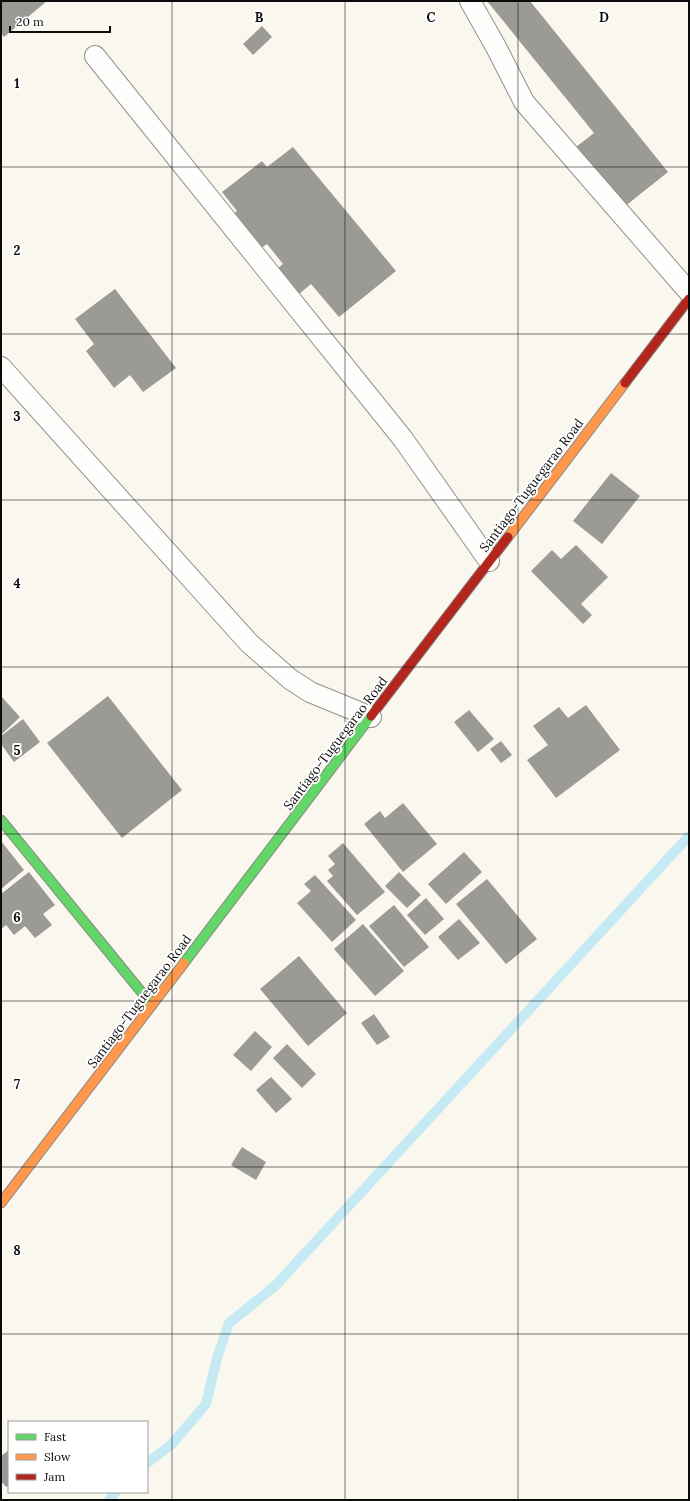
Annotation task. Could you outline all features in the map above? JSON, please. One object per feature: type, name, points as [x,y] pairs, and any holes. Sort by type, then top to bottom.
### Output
[{"type":"main road","name":"Santiago-Tuguegarao Road","points":[[1,1203],[689,299]]},
{"type":"main road","points":[[1,820],[152,1005]]},
{"type":"lane","points":[[470,1],[496,47],[524,102],[689,292]]},
{"type":"lane","points":[[94,56],[403,439],[489,562]]},
{"type":"lane","points":[[1,367],[249,643],[290,679],[310,692],[371,717]]},
{"type":"building","points":[[1,1],[47,1],[4,37],[1,33]]},
{"type":"building","points":[[487,1],[530,1],[668,172],[624,207],[576,147],[594,133]]},
{"type":"building","points":[[262,26],[272,37],[253,55],[243,44]]},
{"type":"building","points":[[293,147],[396,271],[339,317],[311,284],[286,305],[265,279],[283,264],[267,244],[257,251],[230,216],[237,211],[222,192],[262,161],[267,167]]},
{"type":"building","points":[[115,289],[176,368],[143,392],[130,375],[114,388],[86,351],[94,344],[75,319]]},
{"type":"building","points":[[611,473],[640,496],[602,544],[573,521]]},
{"type":"building","points":[[576,545],[608,577],[581,604],[592,615],[583,624],[531,571],[552,550],[561,559]]},
{"type":"building","points":[[1,696],[20,717],[1,735]]},
{"type":"building","points":[[108,696],[182,790],[122,838],[47,743]]},
{"type":"building","points":[[586,705],[620,750],[556,798],[527,760],[548,745],[533,726],[559,707],[568,718]]},
{"type":"building","points":[[469,710],[494,739],[478,752],[454,722]]},
{"type":"building","points":[[23,719],[40,742],[14,762],[1,744],[1,736]]},
{"type":"building","points":[[501,741],[512,755],[501,763],[490,749]]},
{"type":"building","points":[[403,803],[437,844],[403,872],[364,824],[380,811],[385,818]]},
{"type":"building","points":[[1,841],[24,870],[1,889]]},
{"type":"building","points":[[343,843],[385,892],[357,915],[327,881],[333,876],[328,870],[335,864],[328,856]]},
{"type":"building","points":[[464,852],[482,872],[446,904],[428,884]]},
{"type":"building","points":[[29,872],[55,905],[43,914],[52,925],[35,938],[25,926],[14,935],[6,925],[1,929],[1,894]]},
{"type":"building","points":[[399,872],[421,895],[407,908],[385,886]]},
{"type":"building","points":[[315,875],[356,920],[332,942],[297,903],[311,891],[304,884]]},
{"type":"building","points":[[487,879],[537,939],[506,964],[456,904]]},
{"type":"building","points":[[426,898],[444,919],[425,935],[407,915]]},
{"type":"building","points":[[394,905],[429,947],[404,967],[369,926]]},
{"type":"building","points":[[459,919],[480,943],[458,960],[438,937]]},
{"type":"building","points":[[363,924],[404,971],[375,996],[334,949]]},
{"type":"building","points":[[299,956],[347,1013],[308,1046],[260,989]]},
{"type":"building","points":[[374,1014],[390,1037],[377,1045],[361,1023]]},
{"type":"building","points":[[255,1031],[272,1047],[251,1071],[233,1055]]},
{"type":"building","points":[[287,1044],[316,1074],[302,1088],[273,1058]]},
{"type":"building","points":[[271,1077],[292,1099],[276,1113],[256,1090]]},
{"type":"building","points":[[242,1147],[266,1162],[256,1180],[231,1165]]},
{"type":"building","points":[[8,1451],[8,1486],[6,1487],[1,1481],[1,1456]]},
{"type":"waterway","points":[[148,1462],[172,1444],[206,1404],[217,1358],[229,1323],[275,1286],[689,836]]},
{"type":"waterway","points":[[109,1500],[115,1493]]},
{"type":"traffic: fast","points":[[184,963],[371,716]]},
{"type":"traffic: fast","points":[[1,820],[152,1005]]},
{"type":"traffic: slow","points":[[508,537],[625,383]]},
{"type":"traffic: slow","points":[[1,1203],[184,963]]},
{"type":"traffic: jam","points":[[625,383],[689,299]]},
{"type":"traffic: jam","points":[[371,716],[508,537]]}]
